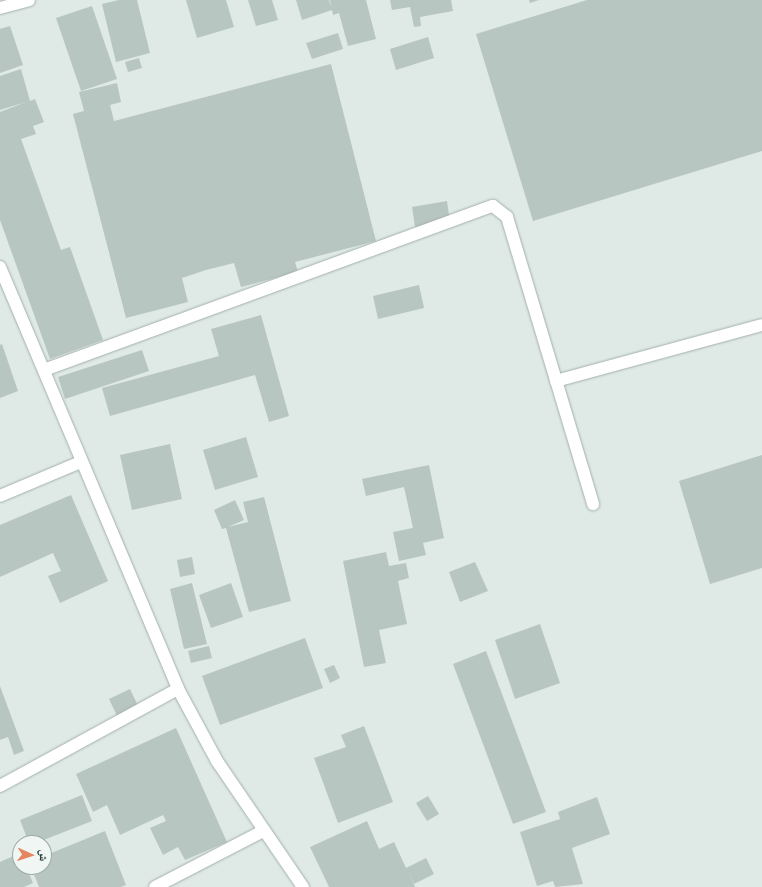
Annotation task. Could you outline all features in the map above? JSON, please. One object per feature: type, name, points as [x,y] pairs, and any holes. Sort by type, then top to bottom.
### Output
[{"type":"street","points":[[0,8],[29,0]]},
{"type":"street","points":[[44,370],[493,206],[507,217],[593,504]]},
{"type":"street","points":[[0,267],[44,370],[80,462],[178,688],[217,761],[263,831],[303,887]]},
{"type":"street","points":[[556,381],[762,325]]},
{"type":"street","points":[[0,496],[80,462]]},
{"type":"street","points":[[0,786],[178,688]]},
{"type":"street","points":[[155,887],[263,831]]},
{"type":"building","points":[[119,0],[137,0],[150,53],[116,62],[102,4]]},
{"type":"building","points":[[186,0],[226,0],[234,27],[197,38]]},
{"type":"building","points":[[248,0],[272,0],[278,20],[256,26]]},
{"type":"building","points":[[296,0],[329,0],[331,7],[330,0],[366,0],[376,39],[348,46],[339,13],[333,15],[332,10],[302,20]]},
{"type":"building","points":[[390,0],[451,0],[453,11],[420,17],[421,26],[414,27],[410,7],[392,10]]},
{"type":"building","points":[[529,0],[539,0],[530,3]]},
{"type":"building","points":[[587,0],[762,0],[762,151],[533,221],[476,34]]},
{"type":"building","points":[[92,6],[117,79],[81,91],[56,18]]},
{"type":"building","points":[[10,26],[23,65],[0,73],[0,29]]},
{"type":"building","points":[[338,33],[343,49],[312,59],[306,43]]},
{"type":"building","points":[[428,37],[434,58],[396,70],[390,49]]},
{"type":"building","points":[[139,58],[142,68],[128,72],[125,62]]},
{"type":"building","points":[[331,64],[376,241],[295,262],[298,272],[241,287],[234,263],[206,270],[182,278],[188,302],[126,318],[73,114],[84,111],[79,92],[117,83],[121,102],[110,105],[114,121]]},
{"type":"building","points":[[21,69],[30,101],[35,99],[44,122],[33,126],[36,134],[21,139],[61,250],[70,247],[103,340],[50,359],[0,220],[0,112],[26,102],[0,110],[0,76]]},
{"type":"building","points":[[447,201],[450,222],[415,227],[412,207]]},
{"type":"building","points":[[419,285],[424,308],[378,319],[373,296]]},
{"type":"building","points":[[261,315],[289,416],[269,422],[255,375],[110,416],[102,388],[219,356],[211,329]]},
{"type":"building","points":[[2,344],[18,391],[0,398],[0,345]]},
{"type":"building","points":[[142,350],[149,371],[65,399],[58,377]]},
{"type":"building","points":[[246,437],[258,477],[215,490],[203,450]]},
{"type":"building","points":[[170,444],[182,499],[132,510],[120,455]]},
{"type":"building","points":[[762,455],[762,568],[710,584],[679,481]]},
{"type":"building","points":[[429,465],[444,538],[423,543],[426,555],[399,561],[393,532],[413,528],[404,487],[366,496],[362,479]]},
{"type":"building","points":[[71,495],[108,581],[60,603],[48,576],[61,571],[53,553],[0,577],[0,525]]},
{"type":"building","points":[[264,497],[291,601],[249,612],[226,528],[222,529],[214,510],[235,500],[244,520],[228,527],[248,522],[243,502]]},
{"type":"building","points":[[386,552],[389,566],[406,563],[409,578],[398,581],[407,624],[379,630],[386,663],[364,667],[343,561]]},
{"type":"building","points":[[192,557],[195,574],[180,577],[177,560]]},
{"type":"building","points":[[475,562],[488,591],[460,602],[449,572]]},
{"type":"building","points":[[192,583],[207,644],[184,649],[170,589]]},
{"type":"building","points":[[231,583],[243,617],[211,628],[199,595]]},
{"type":"building","points":[[540,624],[560,683],[515,699],[495,640]]},
{"type":"building","points":[[305,638],[323,688],[220,725],[202,676]]},
{"type":"building","points":[[209,646],[212,658],[191,663],[188,651]]},
{"type":"building","points":[[486,651],[546,812],[513,824],[453,664]]},
{"type":"building","points":[[334,665],[340,678],[330,683],[324,669]]},
{"type":"building","points":[[0,686],[24,751],[14,755],[8,737],[0,740]]},
{"type":"building","points":[[130,689],[139,708],[118,718],[109,699]]},
{"type":"building","points":[[364,726],[393,802],[338,823],[314,758],[346,747],[341,735]]},
{"type":"building","points":[[176,728],[227,842],[185,860],[178,847],[163,855],[150,828],[166,821],[163,815],[120,835],[107,805],[93,812],[76,774]]},
{"type":"building","points":[[82,795],[92,821],[52,837],[52,835],[26,835],[20,820]]},
{"type":"building","points":[[428,796],[439,814],[427,821],[416,803]]},
{"type":"building","points":[[597,797],[610,834],[572,848],[583,884],[555,887],[553,881],[537,886],[520,832],[560,819],[558,812]]},
{"type":"building","points":[[367,821],[379,849],[394,842],[406,868],[426,858],[434,874],[414,884],[408,871],[415,887],[329,887],[310,847]]},
{"type":"building","points":[[105,831],[126,885],[121,887],[39,887],[34,875],[52,875],[52,853]]},
{"type":"building","points":[[12,857],[12,875],[30,875],[33,883],[24,887],[0,887],[0,862]]}]
